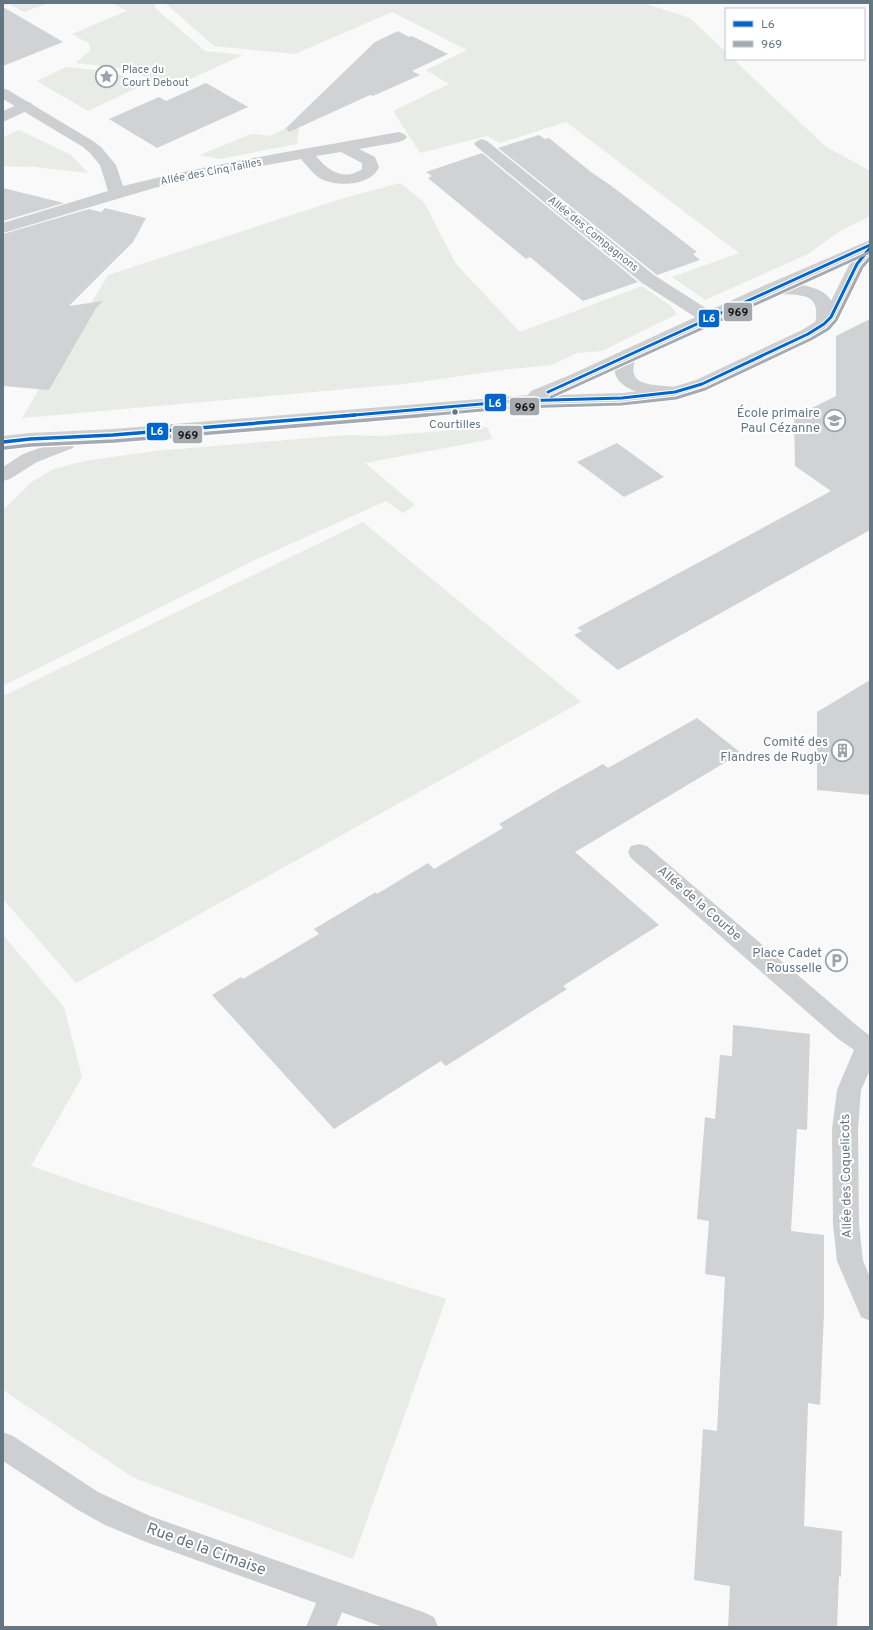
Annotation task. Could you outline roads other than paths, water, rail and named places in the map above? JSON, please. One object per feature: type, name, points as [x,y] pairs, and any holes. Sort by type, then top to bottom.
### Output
[{"type":"street","points":[[3,93],[88,144],[100,154],[112,171],[116,193]]},
{"type":"street","points":[[3,117],[26,106]]},
{"type":"street","name":"Allée des Cinq Tailles","points":[[3,228],[33,220],[116,193],[185,176],[399,137]]},
{"type":"street","name":"Allée des Compagnons","points":[[482,144],[648,279],[709,318]]},
{"type":"street","points":[[306,154],[319,170],[330,177],[346,179],[355,178],[368,172],[371,168],[369,160],[343,147]]},
{"type":"street","points":[[517,401],[547,392],[870,245]]},
{"type":"street","points":[[3,442],[113,435],[517,401],[622,398],[675,392],[702,384],[808,334],[824,324],[831,317],[857,264],[870,248]]},
{"type":"street","points":[[771,289],[794,288],[817,295],[823,300],[828,315],[824,324]]},
{"type":"street","points":[[629,354],[623,363],[622,370],[626,378],[645,390],[675,392]]},
{"type":"street","points":[[3,475],[30,458],[50,448],[70,442],[113,435]]},
{"type":"street","name":"Allée de la Courbe","points":[[639,852],[840,1026],[869,1048]]},
{"type":"street","name":"Allée des Coquelicots","points":[[869,1048],[849,1090],[846,1107],[845,1129],[846,1224],[860,1263],[870,1309]]},
{"type":"street","name":"Rue de la Cimaise","points":[[3,1445],[88,1501],[115,1515],[146,1528],[423,1627]]},
{"type":"street","points":[[321,1627],[334,1595]]},
{"type":"place","name":"Place du Court Debout","points":[[106,76]]},
{"type":"place","name":"Courtilles","points":[[455,412]]},
{"type":"place","name":"École primaire Paul Cézanne","points":[[835,421]]},
{"type":"place","name":"Comité des Flandres de Rugby","points":[[843,750]]},
{"type":"place","name":"Place Cadet Rousselle","points":[[837,961]]}]
